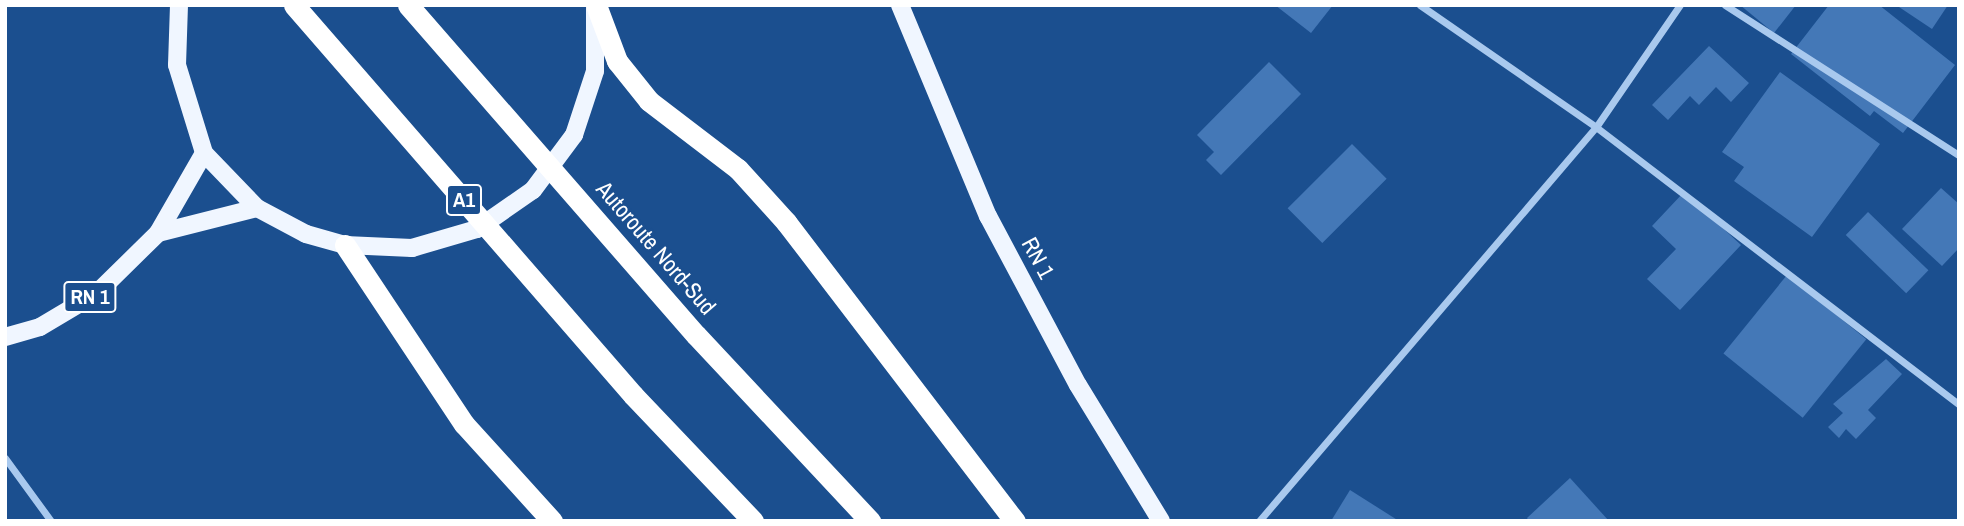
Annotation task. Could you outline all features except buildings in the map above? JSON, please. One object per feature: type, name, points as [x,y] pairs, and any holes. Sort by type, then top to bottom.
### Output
[{"type":"highway","name":"A1","points":[[294,5],[633,395],[753,521]]},
{"type":"highway","name":"Autoroute Nord-Sud","points":[[408,5],[696,335],[870,521]]},
{"type":"highway","points":[[595,5],[617,61],[641,91],[738,169],[786,222],[1014,521]]},
{"type":"highway","points":[[345,246],[464,424],[552,521]]},
{"type":"main road","points":[[179,5],[177,65],[204,153],[257,208],[345,246],[412,248],[477,229],[533,190],[573,135],[582,110],[595,71],[595,5]]},
{"type":"main road","name":"RN 1","points":[[900,5],[988,216],[1078,385],[1161,521]]},
{"type":"main road","name":"RN 1","points":[[5,337],[40,327],[97,293],[158,233],[204,153]]},
{"type":"main road","points":[[158,233],[257,208]]},
{"type":"street","points":[[1420,5],[1596,127],[1959,405]]},
{"type":"street","points":[[1259,521],[1596,127],[1680,5]]},
{"type":"street","points":[[1725,5],[1959,155]]},
{"type":"street","points":[[5,458],[51,521]]}]
